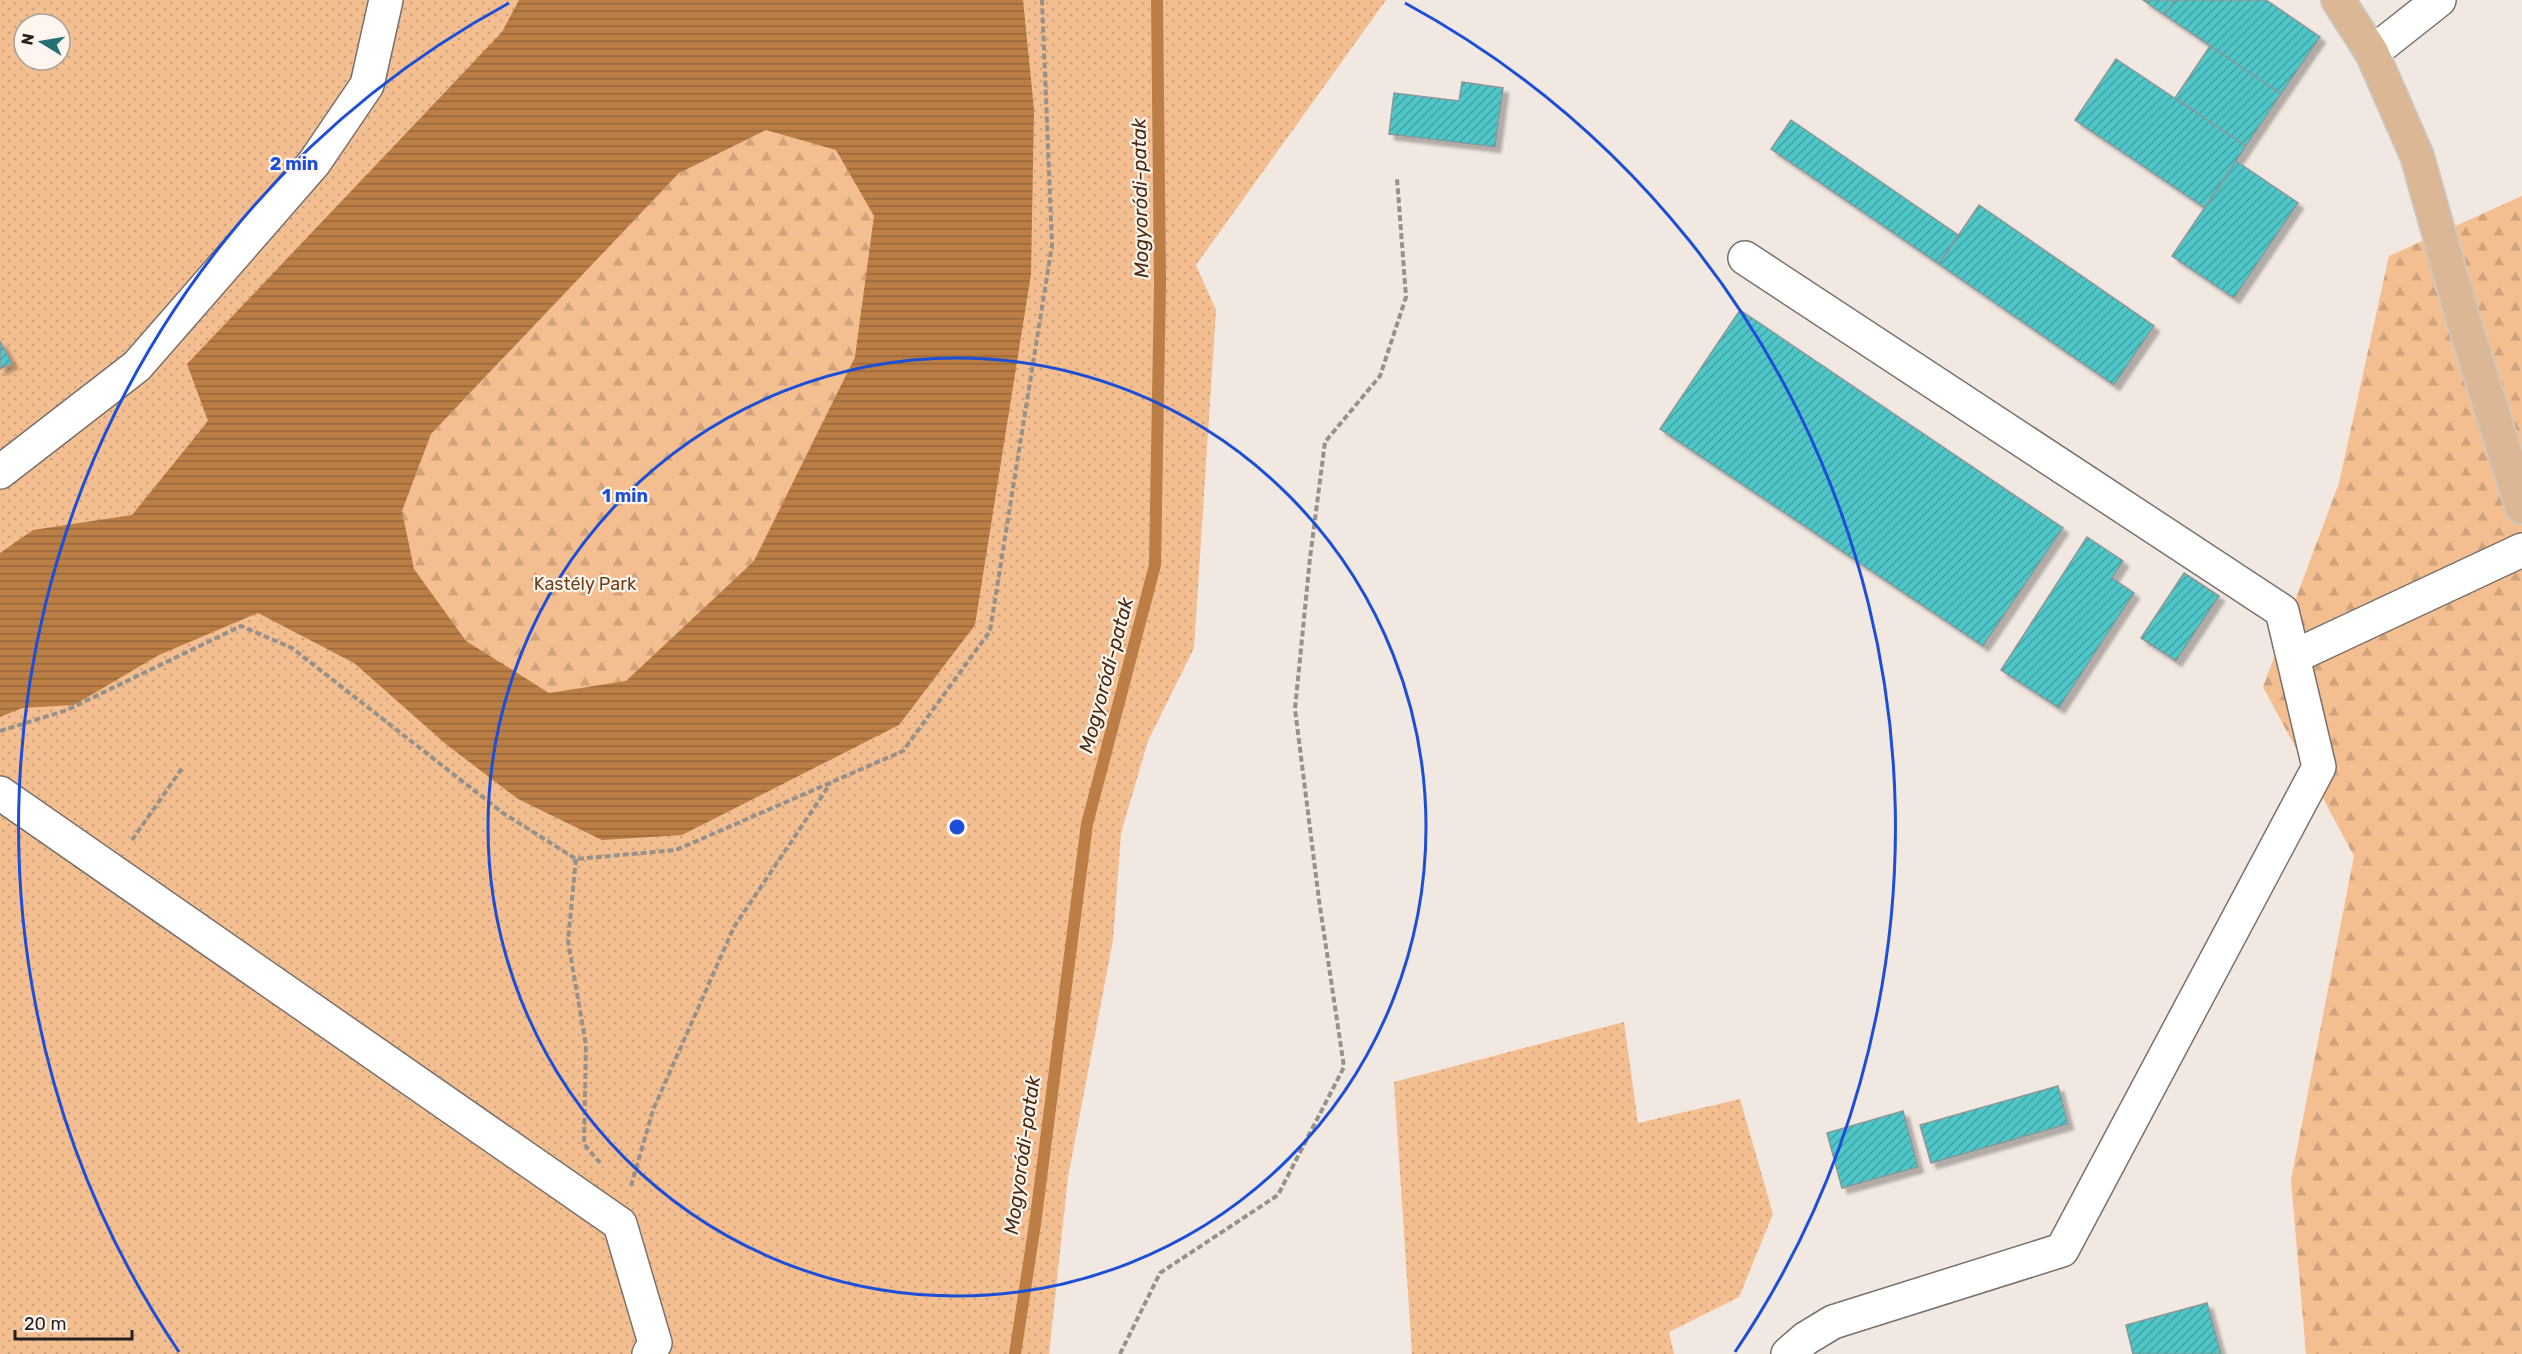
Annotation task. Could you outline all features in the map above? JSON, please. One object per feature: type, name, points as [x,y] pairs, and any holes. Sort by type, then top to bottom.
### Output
[{"type":"main road","points":[[2338,0],[2372,53],[2417,156],[2463,319],[2522,507]]},
{"type":"street","points":[[0,472],[137,366],[314,164],[367,85],[386,0]]},
{"type":"street","points":[[2372,53],[2439,0]]},
{"type":"street","points":[[1745,258],[2282,611],[2319,767],[2062,1250],[1833,1322],[1788,1354]]},
{"type":"street","points":[[2293,657],[2522,550]]},
{"type":"street","points":[[0,793],[620,1224],[655,1343],[649,1354]]},
{"type":"path","points":[[0,731],[66,710],[241,626],[292,648],[503,813],[576,860],[676,850],[903,751],[990,631],[1052,245],[1042,0]]},
{"type":"path","points":[[1120,1354],[1160,1274],[1278,1195],[1344,1067],[1319,900],[1295,709],[1310,558],[1325,442],[1380,376],[1406,297],[1397,178]]},
{"type":"path","points":[[111,870],[183,767]]},
{"type":"path","points":[[620,1224],[653,1110],[734,927],[830,783]]},
{"type":"path","points":[[576,860],[568,941],[586,1045],[584,1144],[606,1171]]},
{"type":"green space","name":"Kastély Park","points":[[0,0],[1386,0],[1196,265],[1216,310],[1194,648],[1148,741],[1121,833],[1113,940],[1068,1177],[1049,1354],[0,1354]]},
{"type":"green space","points":[[767,130],[836,150],[874,216],[855,358],[754,561],[626,681],[549,693],[466,641],[414,569],[402,511],[431,434],[679,173]]},
{"type":"green space","points":[[2522,196],[2522,1354],[2306,1354],[2291,1180],[2354,856],[2263,687],[2339,483],[2389,256]]},
{"type":"green space","points":[[1624,1022],[1638,1123],[1740,1099],[1773,1214],[1739,1297],[1669,1332],[1674,1354],[1412,1354],[1394,1082]]},
{"type":"shaded area","points":[[519,0],[1023,0],[1034,109],[1031,274],[975,625],[899,725],[682,835],[602,840],[518,799],[447,745],[354,663],[258,613],[159,655],[74,705],[22,708],[0,717],[0,553],[33,530],[132,515],[208,421],[187,364],[502,32]],"holes":[[[766,130],[836,150],[874,216],[855,357],[754,561],[626,681],[549,693],[466,641],[414,569],[402,511],[431,434],[679,173]]]},
{"type":"building","points":[[2143,0],[2175,0],[2165,15]]},
{"type":"building","points":[[2175,0],[2266,0],[2320,37],[2281,94],[2165,15]]},
{"type":"building","points":[[2210,46],[2281,94],[2246,146],[2175,98]]},
{"type":"building","points":[[2116,59],[2246,146],[2205,208],[2075,120]]},
{"type":"building","points":[[1462,82],[1503,88],[1495,147],[1389,134],[1394,93],[1459,101]]},
{"type":"building","points":[[1791,120],[1958,235],[1939,264],[1771,149]]},
{"type":"building","points":[[2236,161],[2298,203],[2234,298],[2172,256]]},
{"type":"building","points":[[1979,205],[2154,326],[2114,385],[1939,264]]},
{"type":"building","points":[[1740,310],[2063,528],[1983,646],[1660,429]]},
{"type":"building","points":[[0,341],[12,363],[0,369]]},
{"type":"building","points":[[2087,537],[2123,561],[2112,578],[2134,593],[2059,708],[2001,670]]},
{"type":"building","points":[[2184,573],[2219,596],[2176,661],[2141,638]]},
{"type":"building","points":[[2058,1086],[2068,1124],[1931,1163],[1920,1125]]},
{"type":"building","points":[[1903,1111],[1918,1167],[1842,1188],[1827,1133]]},
{"type":"building","points":[[2207,1303],[2221,1354],[2133,1354],[2126,1325]]},
{"type":"waterway","name":"Mogyoródi-patak","points":[[1015,1354],[1035,1224],[1087,824],[1155,565],[1160,284],[1157,0]]}]
